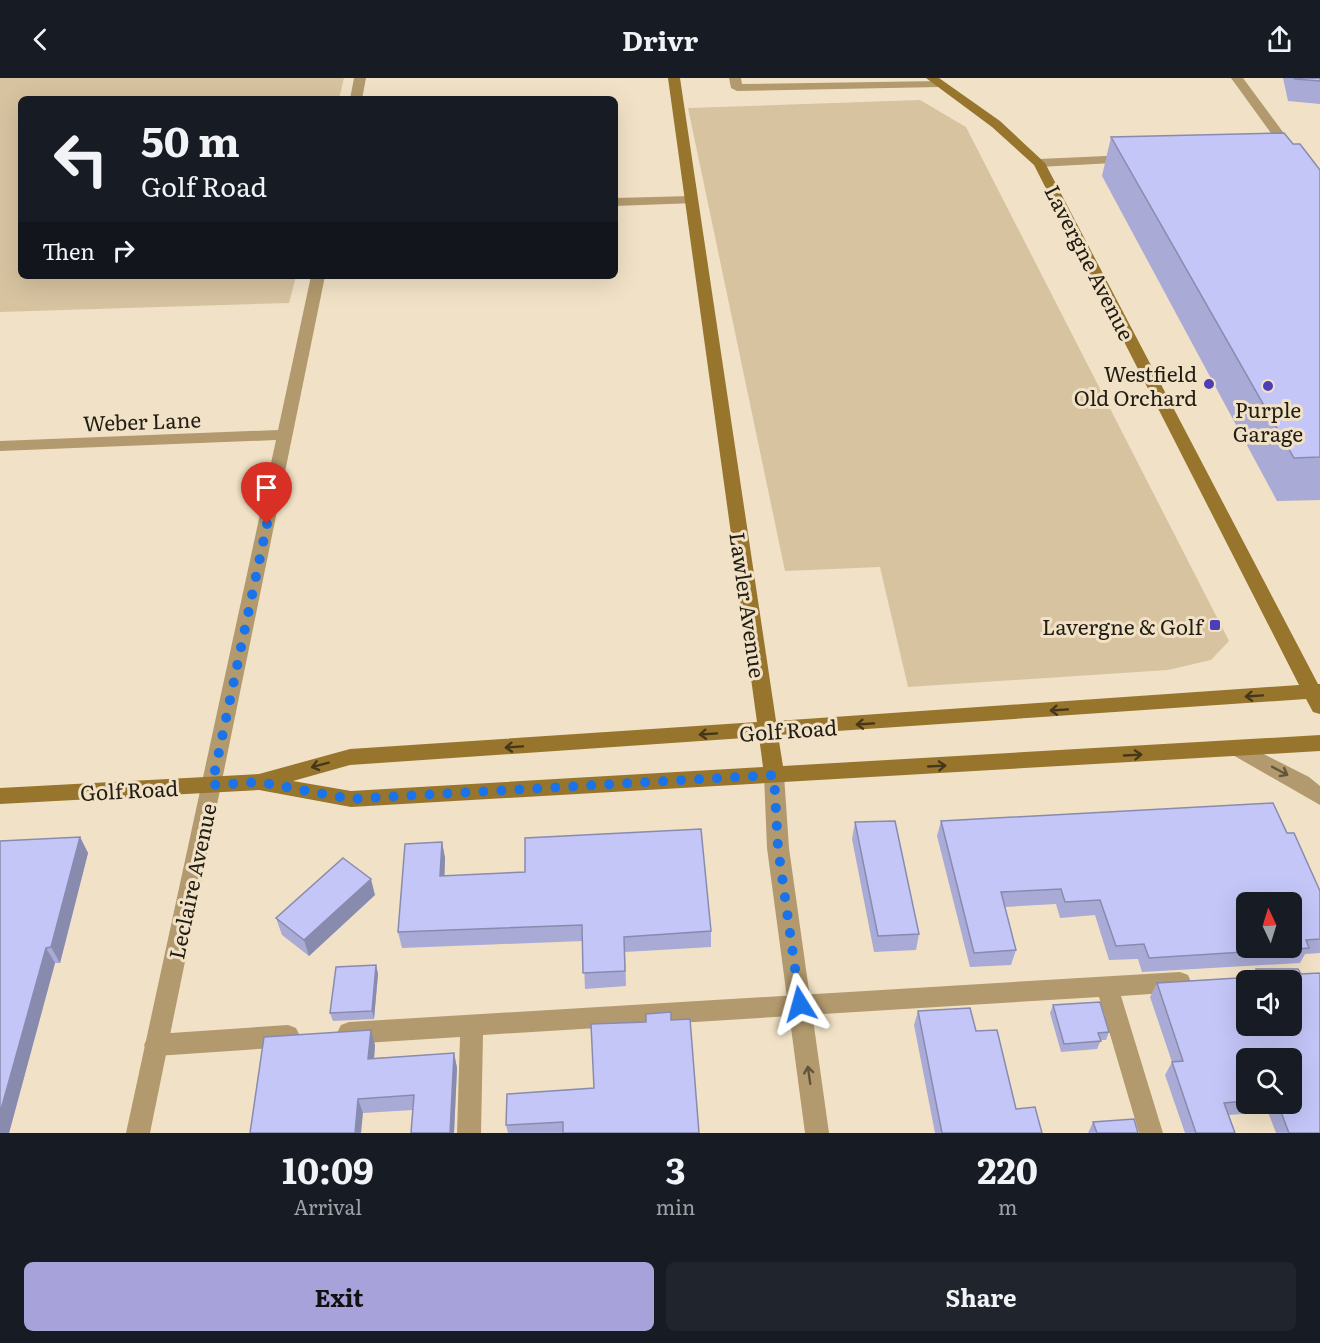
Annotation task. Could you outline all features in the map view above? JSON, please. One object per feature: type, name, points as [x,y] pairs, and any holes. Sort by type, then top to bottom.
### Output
[{"type":"street","points":[[357,96],[360,78]]},
{"type":"street","name":"Lawler Avenue","points":[[674,78],[774,775],[778,848],[817,1133]]},
{"type":"street","points":[[735,78],[737,88],[936,81]]},
{"type":"street","points":[[1237,78],[1286,154],[1320,191]]},
{"type":"street","name":"Lavergne Avenue","points":[[936,81],[996,124],[1040,163],[1317,697]]},
{"type":"street","points":[[1040,163],[1145,159]]},
{"type":"street","points":[[618,202],[691,200]]},
{"type":"street","name":"Leclaire Avenue","points":[[138,1133],[317,279]]},
{"type":"street","name":"Weber Lane","points":[[0,446],[285,435]]},
{"type":"street","name":"Golf Road","points":[[0,796],[259,782],[350,757],[1317,697]]},
{"type":"street","name":"Golf Road","points":[[259,782],[351,799],[1320,743]]},
{"type":"street","points":[[1238,748],[1302,783],[1320,797]]},
{"type":"street","points":[[332,1034],[1202,981]]},
{"type":"street","points":[[1107,987],[1151,1133]]},
{"type":"street","points":[[469,1133],[472,1025]]},
{"type":"street","points":[[156,1045],[308,1035]]},
{"type":"shaded area","points":[[0,78],[344,78],[340,96],[18,96],[18,279],[295,279],[289,303],[0,312]]},
{"type":"shaded area","points":[[920,100],[966,127],[1229,641],[1211,660],[1168,670],[908,687],[880,567],[785,571],[688,108]]},
{"type":"building","points":[[1320,78],[1320,81],[1295,79]]},
{"type":"building","name":"Purple Garage","points":[[1284,133],[1293,144],[1300,144],[1320,170],[1320,457],[1294,458],[1111,137]]},
{"type":"building","points":[[1273,803],[1287,833],[1294,833],[1320,891],[1320,939],[1306,940],[1309,948],[1302,948],[1302,892],[1236,892],[1236,953],[1149,958],[1144,944],[1116,946],[1100,900],[1065,902],[1061,889],[1001,892],[1016,950],[974,953],[941,821]]},
{"type":"building","points":[[895,821],[919,934],[878,936],[855,822]]},
{"type":"building","points":[[701,829],[711,931],[624,937],[625,971],[583,973],[582,925],[398,932],[405,844],[442,842],[440,876],[525,872],[525,838]]},
{"type":"building","points":[[80,837],[51,947],[46,948],[0,1113],[0,841]]},
{"type":"building","points":[[343,858],[371,879],[304,940],[276,918]]},
{"type":"building","points":[[376,965],[372,1011],[330,1013],[336,967]]},
{"type":"building","points":[[1256,969],[1299,970],[1256,970]]},
{"type":"building","points":[[1319,973],[1320,1133],[1289,1133],[1282,1114],[1302,1114],[1302,1048],[1236,1048],[1236,1102],[1224,1103],[1235,1133],[1196,1133],[1172,1062],[1183,1061],[1157,983],[1236,978],[1236,1036],[1302,1036],[1302,974]]},
{"type":"building","points":[[1100,1002],[1109,1032],[1098,1033],[1101,1041],[1064,1044],[1053,1005]]},
{"type":"building","points":[[970,1008],[976,1031],[997,1030],[1016,1109],[1035,1107],[1042,1133],[942,1133],[918,1011]]},
{"type":"building","points":[[671,1012],[671,1020],[690,1019],[699,1133],[563,1133],[563,1122],[506,1125],[507,1094],[594,1088],[591,1024],[646,1022],[646,1014]]},
{"type":"building","points":[[371,1030],[368,1059],[454,1053],[450,1133],[411,1133],[414,1095],[358,1099],[355,1133],[250,1133],[264,1037]]},
{"type":"building","points":[[1134,1119],[1138,1133],[1097,1133],[1093,1122]]},
{"type":"place","name":"Westfield Old Orchard","points":[[1209,384]]},
{"type":"place","name":"Purple Garage","points":[[1268,386]]},
{"type":"place","name":"Lavergne & Golf","points":[[1215,625]]},
{"type":"route","points":[[267,524],[212,785],[259,782],[351,799],[774,775],[778,848],[800,1004]]}]
